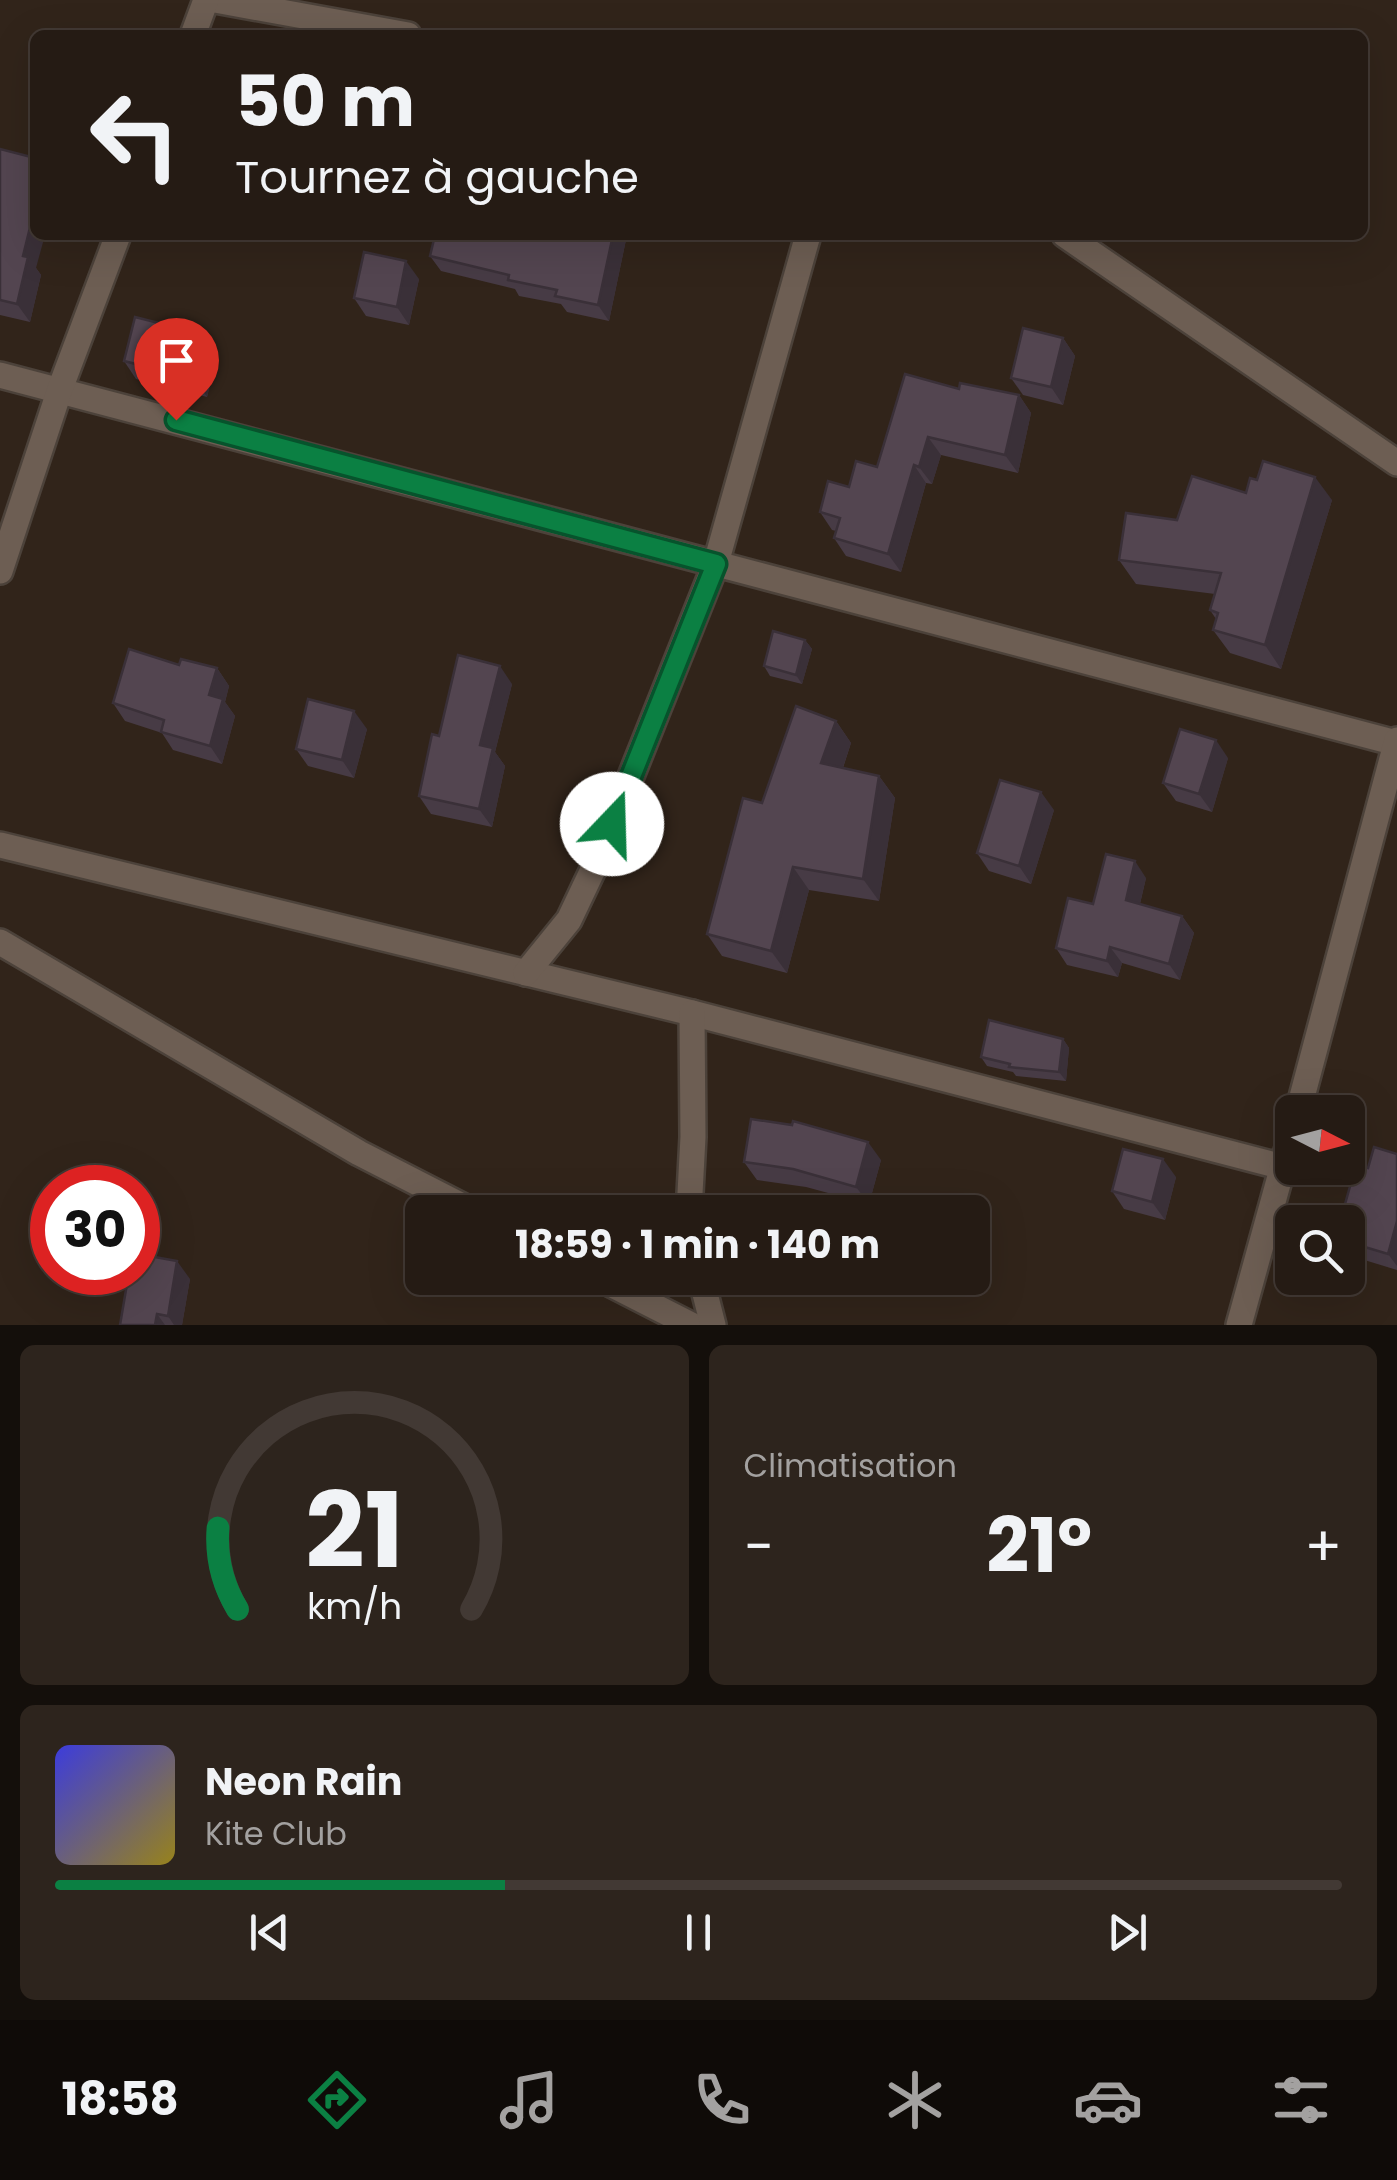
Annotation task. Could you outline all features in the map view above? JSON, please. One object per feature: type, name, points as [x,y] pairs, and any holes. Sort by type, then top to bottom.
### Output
[{"type":"street","points":[[195,30],[206,0]]},
{"type":"street","points":[[215,0],[380,30]]},
{"type":"street","points":[[0,571],[60,389],[116,240]]},
{"type":"street","points":[[526,972],[570,920],[716,564],[807,240]]},
{"type":"street","points":[[1072,240],[1397,463]]},
{"type":"street","points":[[0,375],[1396,742],[1303,1095]]},
{"type":"street","points":[[0,844],[526,972],[1275,1165]]},
{"type":"street","points":[[0,942],[359,1153],[441,1195]]},
{"type":"street","points":[[690,1195],[692,1014]]},
{"type":"street","points":[[1239,1325],[1278,1185]]},
{"type":"street","points":[[633,1295],[691,1325]]},
{"type":"street","points":[[706,1295],[713,1325]]},
{"type":"building","points":[[0,149],[30,157],[30,227],[17,304],[0,300]]},
{"type":"building","points":[[434,240],[612,240],[598,305],[555,296],[557,290],[508,280],[509,275],[430,256]]},
{"type":"building","points":[[364,252],[406,261],[397,307],[354,298]]},
{"type":"building","points":[[135,317],[206,335],[195,379],[124,361]]},
{"type":"building","points":[[1023,328],[1063,338],[1051,387],[1011,378]]},
{"type":"building","points":[[905,374],[959,389],[960,383],[1019,395],[1005,455],[928,437],[919,467],[914,465],[888,554],[834,538],[840,518],[820,512],[828,481],[849,487],[856,461],[877,467]]},
{"type":"building","points":[[1263,461],[1315,477],[1265,645],[1213,630],[1218,613],[1210,610],[1221,573],[1119,560],[1126,513],[1177,520],[1192,476],[1246,493],[1250,478],[1257,480]]},
{"type":"building","points":[[773,631],[805,640],[796,675],[764,666]]},
{"type":"building","points":[[129,649],[179,665],[181,659],[217,668],[209,695],[223,699],[210,746],[161,732],[164,720],[113,703]]},
{"type":"building","points":[[458,655],[500,666],[480,745],[493,748],[479,809],[419,796],[432,734],[439,736]]},
{"type":"building","points":[[308,699],[354,711],[342,760],[296,749]]},
{"type":"building","points":[[796,706],[836,721],[821,763],[879,776],[863,879],[793,867],[771,951],[707,934],[743,798],[762,803]]},
{"type":"building","points":[[1180,729],[1216,740],[1199,794],[1163,783]]},
{"type":"building","points":[[1000,780],[1041,792],[1019,866],[977,853]]},
{"type":"building","points":[[1106,854],[1135,861],[1126,900],[1182,916],[1169,964],[1110,947],[1107,961],[1056,948],[1068,898],[1093,904]]},
{"type":"building","points":[[989,1020],[1063,1039],[1059,1072],[1009,1067],[1010,1064],[981,1057]]},
{"type":"building","points":[[751,1119],[792,1125],[793,1121],[868,1142],[856,1187],[793,1169],[744,1162]]},
{"type":"building","points":[[1374,1147],[1397,1154],[1397,1221],[1388,1254],[1365,1247],[1365,1205],[1345,1205],[1350,1185],[1365,1185],[1365,1167],[1368,1168]]},
{"type":"building","points":[[1123,1149],[1163,1159],[1152,1202],[1112,1191]]},
{"type":"building","points":[[160,1258],[177,1261],[168,1316],[157,1314],[155,1325],[120,1325],[125,1295],[160,1295]]},
{"type":"route","points":[[176,420],[716,564],[612,824]]}]
